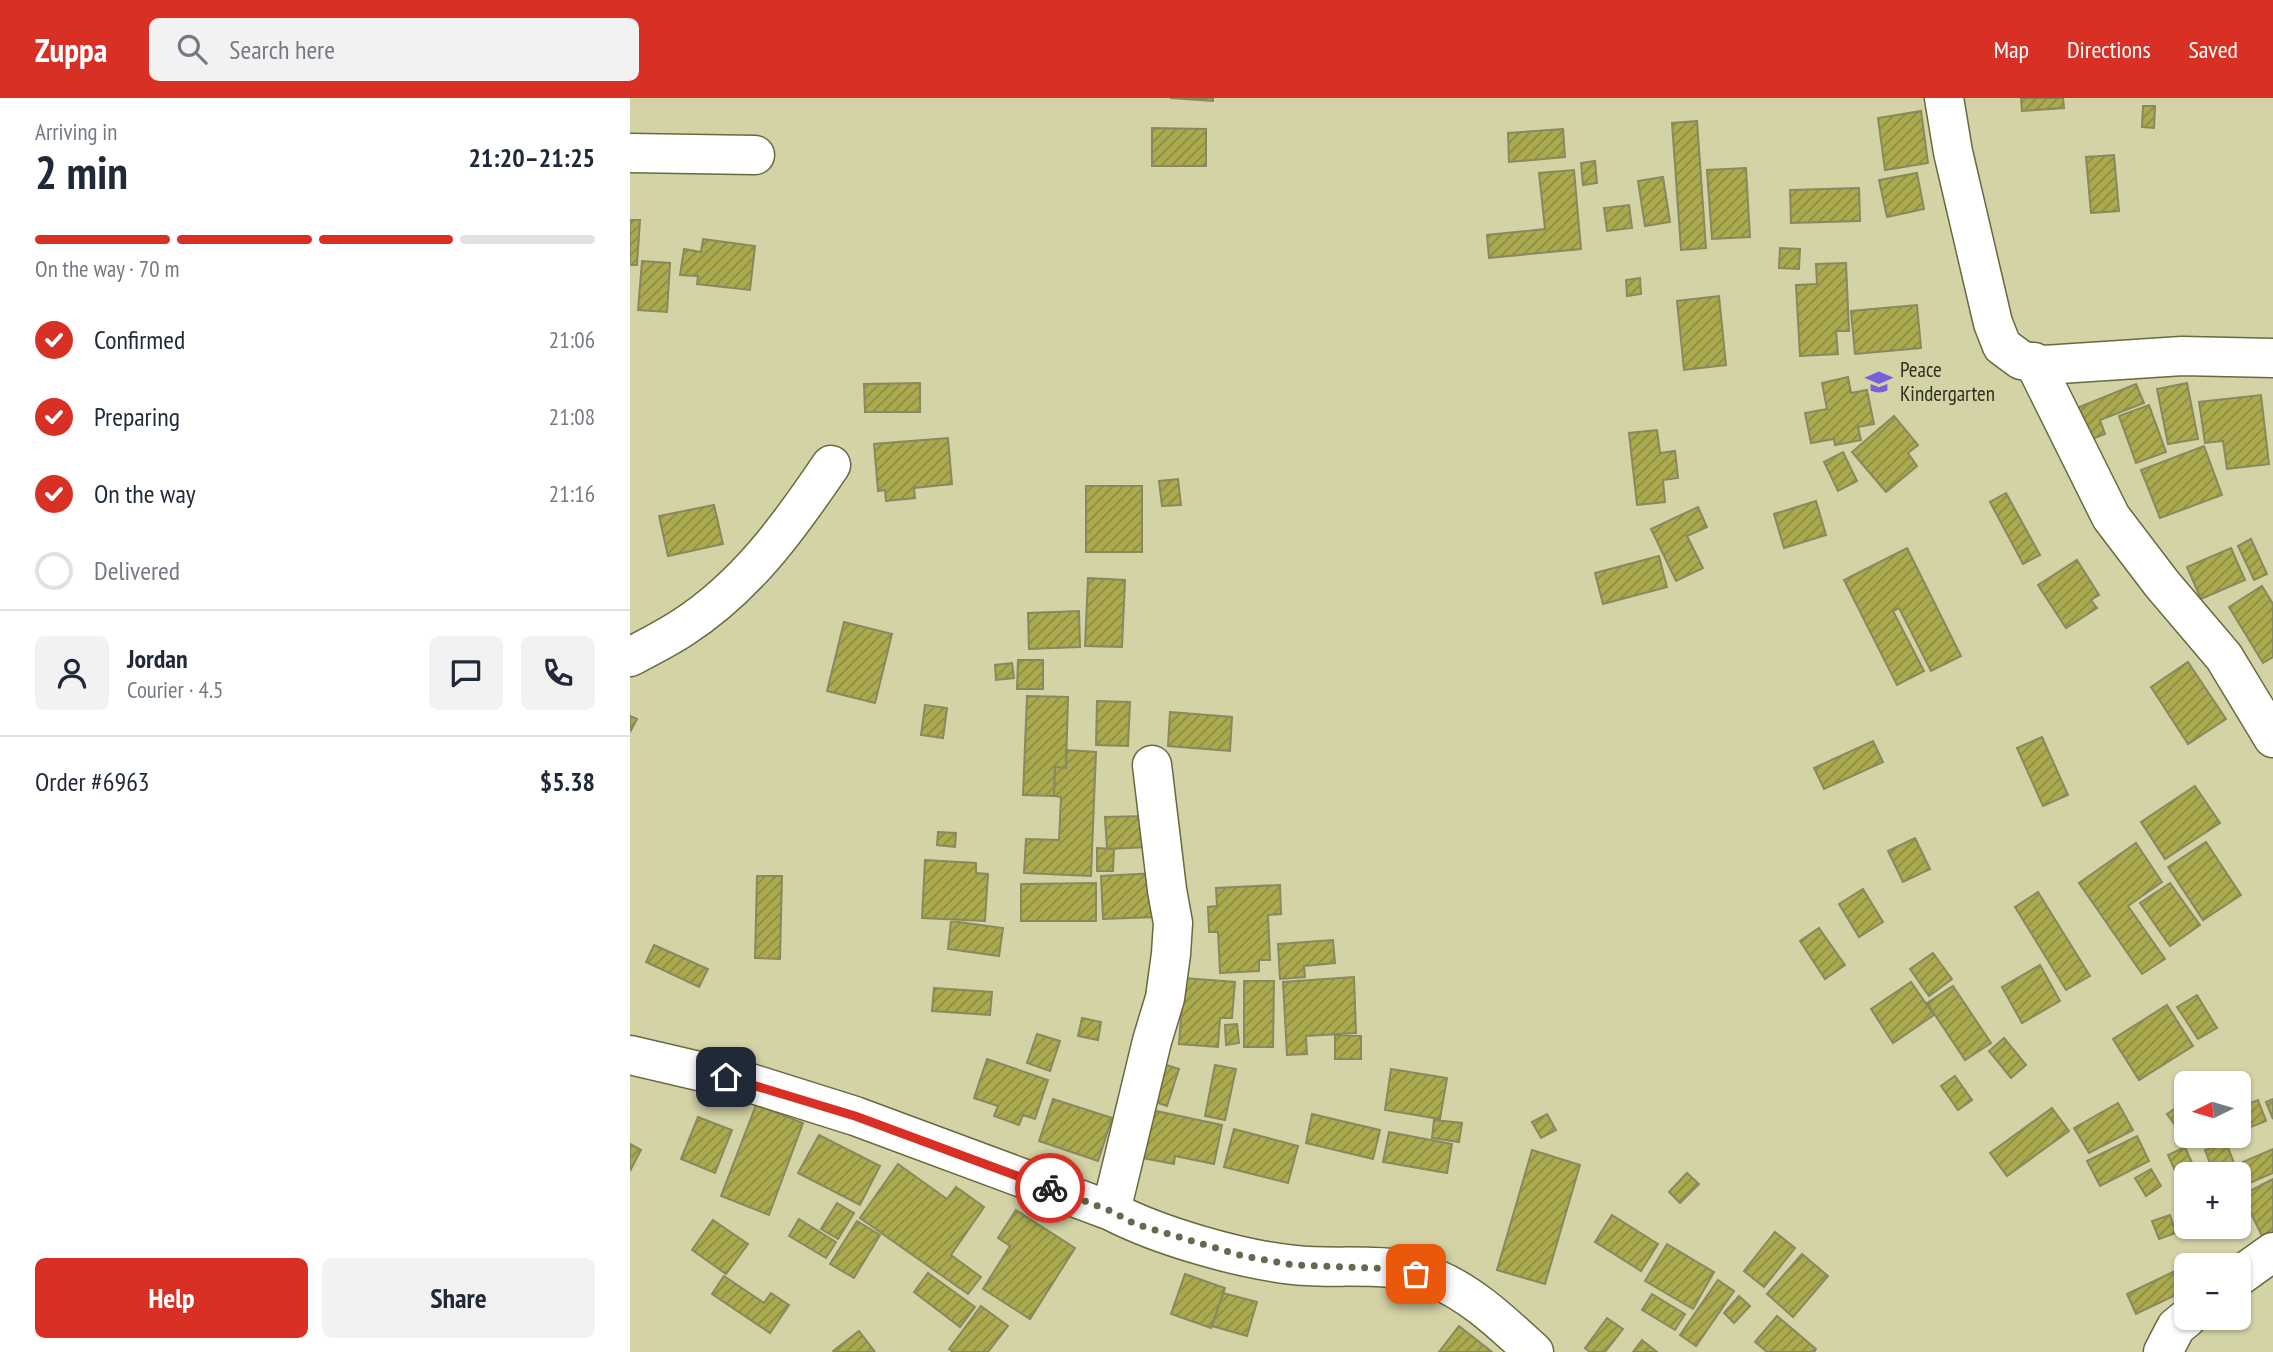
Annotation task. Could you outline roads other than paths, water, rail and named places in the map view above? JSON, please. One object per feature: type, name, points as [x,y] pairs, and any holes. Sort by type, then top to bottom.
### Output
[{"type":"street","points":[[1944,98],[1953,152],[1993,323],[2002,346],[2021,360],[2044,365],[2182,356],[2273,358]]},
{"type":"street","points":[[630,153],[755,155]]},
{"type":"street","points":[[2034,362],[2111,517],[2162,584],[2224,657],[2273,738]]},
{"type":"street","points":[[630,657],[683,628],[737,584],[760,562],[789,527],[831,465]]},
{"type":"street","points":[[1111,1211],[1165,998],[1171,954],[1173,923],[1152,765]]},
{"type":"street","points":[[630,1055],[750,1083],[855,1116],[1111,1211],[1135,1224],[1243,1256],[1294,1265],[1398,1269],[1435,1278],[1469,1296],[1534,1352]]},
{"type":"street","points":[[2251,1268],[2273,1252]]},
{"type":"street","points":[[2162,1352],[2174,1330]]},
{"type":"place","name":"Peace Kindergarten","points":[[1879,382]]}]
